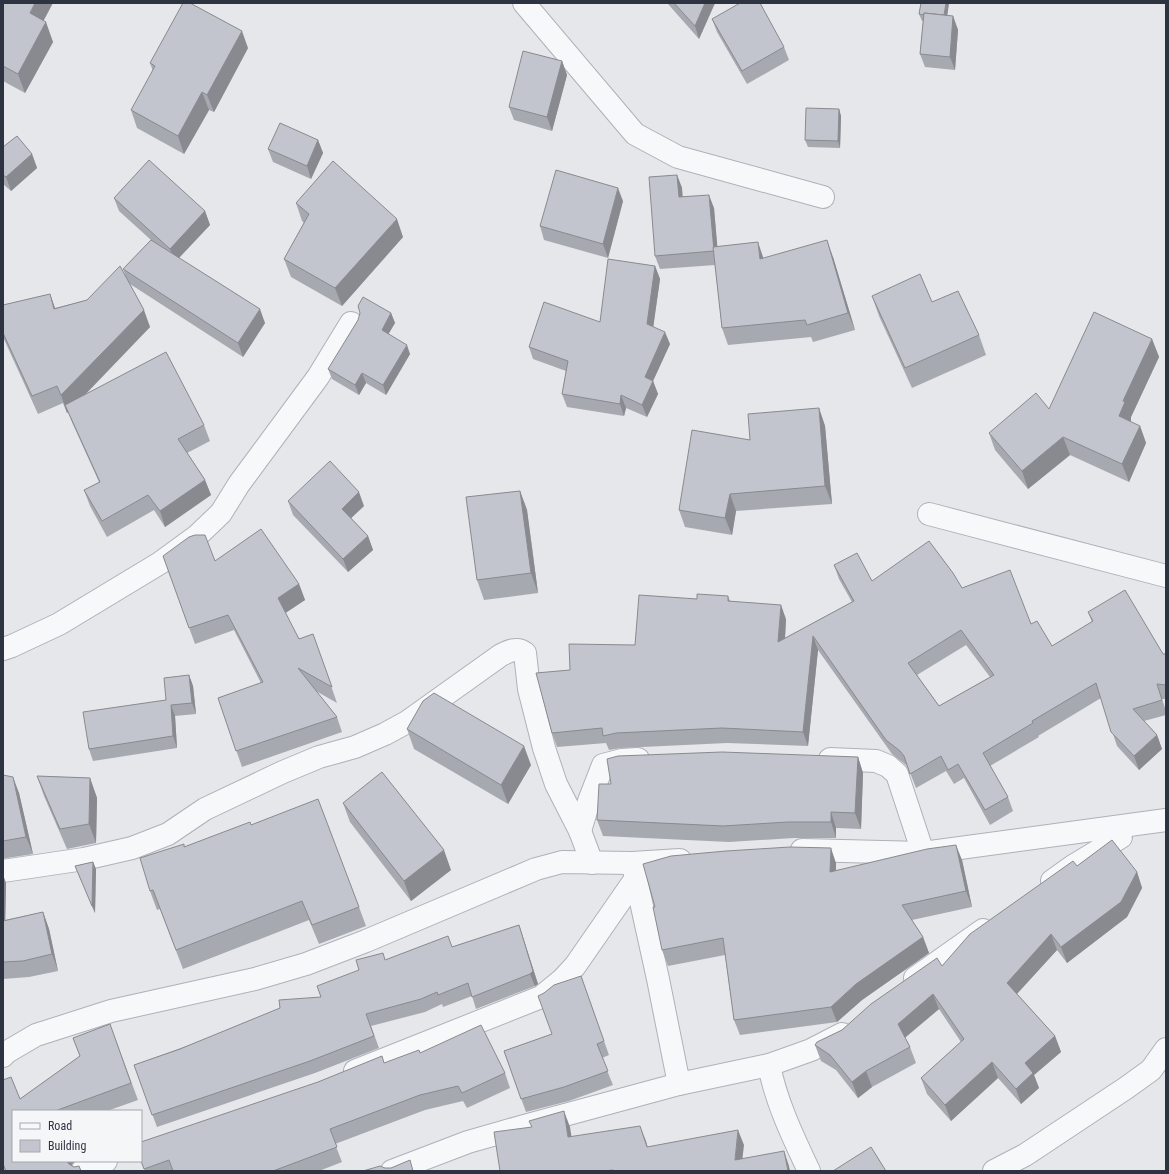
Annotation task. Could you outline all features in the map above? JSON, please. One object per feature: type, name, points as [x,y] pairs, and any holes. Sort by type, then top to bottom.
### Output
[{"type":"street","points":[[524,3],[634,134],[678,157],[823,196]]},
{"type":"street","points":[[3,649],[59,624],[160,563],[197,536],[221,513],[239,484],[318,377],[351,324]]},
{"type":"street","points":[[929,514],[1166,576]]},
{"type":"street","points":[[3,871],[84,858],[132,848],[168,834],[205,809],[283,772],[319,757],[355,746],[396,728],[407,722],[501,655],[511,650],[519,650],[525,653],[529,689],[544,748],[556,784],[580,831],[592,863]]},
{"type":"street","points":[[580,831],[589,801],[603,765],[622,760],[656,758]]},
{"type":"street","points":[[814,759],[876,761],[888,766],[897,774],[923,853]]},
{"type":"street","points":[[781,851],[923,853],[1166,820]]},
{"type":"street","points":[[1036,892],[1073,866],[1144,823]]},
{"type":"street","points":[[3,1056],[7,1052],[36,1035],[111,1011],[255,979],[306,964],[366,941],[536,869],[562,862],[592,863],[634,871],[697,858]]},
{"type":"street","points":[[339,1077],[541,997],[563,979],[575,966],[634,871]]},
{"type":"street","points":[[634,871],[658,979],[678,1084]]},
{"type":"street","points":[[900,988],[998,919]]},
{"type":"street","points":[[392,1171],[468,1142],[678,1084],[769,1065],[811,1050],[840,1036],[857,1020]]},
{"type":"street","points":[[994,1171],[1025,1155],[1152,1070],[1166,1049]]},
{"type":"street","points":[[769,1065],[773,1083],[785,1117],[808,1171]]},
{"type":"street","points":[[82,1171],[104,1162]]},
{"type":"building","points":[[3,3],[35,3],[30,13],[46,22],[18,74],[3,66]]},
{"type":"building","points":[[183,3],[190,3],[242,31],[207,95],[202,92],[178,136],[131,110],[155,66],[150,63]]},
{"type":"building","points":[[674,3],[705,3],[695,26]]},
{"type":"building","points":[[740,3],[760,3],[784,47],[742,71],[712,19]]},
{"type":"building","points":[[921,3],[946,3],[944,15],[919,14]]},
{"type":"building","points":[[924,13],[953,16],[950,57],[920,54]]},
{"type":"building","points":[[523,51],[562,61],[547,117],[509,107]]},
{"type":"building","points":[[806,108],[839,109],[838,141],[805,140]]},
{"type":"building","points":[[280,123],[318,140],[307,166],[268,149]]},
{"type":"building","points":[[17,136],[32,154],[6,177],[3,175],[3,147]]},
{"type":"building","points":[[149,160],[205,211],[170,249],[114,198]]},
{"type":"building","points":[[333,161],[397,219],[335,288],[284,259],[309,214],[296,203]]},
{"type":"building","points":[[556,170],[618,188],[603,244],[540,226]]},
{"type":"building","points":[[677,175],[679,197],[709,195],[714,251],[655,256],[649,177]]},
{"type":"building","points":[[151,240],[260,309],[238,343],[123,269]]},
{"type":"building","points":[[827,240],[848,313],[807,325],[805,320],[722,328],[713,247],[758,242],[760,259]]},
{"type":"building","points":[[608,259],[655,266],[647,324],[665,332],[645,377],[653,381],[642,405],[621,395],[620,404],[562,394],[568,361],[529,347],[544,302],[600,322]]},
{"type":"building","points":[[120,266],[144,310],[61,395],[57,386],[32,396],[3,333],[3,305],[50,294],[54,309],[87,300]]},
{"type":"building","points":[[920,274],[932,302],[958,291],[979,335],[905,368],[872,296]]},
{"type":"building","points":[[363,297],[391,313],[382,330],[407,345],[383,385],[362,373],[355,385],[328,369],[358,320],[360,313],[358,306]]},
{"type":"building","points":[[1094,312],[1152,339],[1123,401],[1125,402],[1119,416],[1140,426],[1122,464],[1063,437],[1022,471],[989,433],[1036,393],[1049,409]]},
{"type":"building","points":[[166,352],[204,425],[178,439],[205,480],[160,511],[148,495],[102,521],[84,490],[100,482],[65,405]]},
{"type":"building","points":[[819,408],[825,486],[730,494],[725,518],[679,510],[692,430],[750,440],[748,414]]},
{"type":"building","points":[[330,461],[359,492],[342,509],[368,536],[343,559],[288,501]]},
{"type":"building","points":[[520,491],[531,573],[477,580],[466,497]]},
{"type":"building","points":[[261,529],[299,584],[278,598],[299,639],[313,634],[332,687],[298,668],[337,717],[236,751],[218,698],[263,682],[228,615],[189,628],[163,556],[189,537],[195,535],[205,535],[215,561]]},
{"type":"building","points":[[929,541],[953,573],[962,588],[1010,570],[1031,624],[1037,621],[1052,646],[1093,621],[1088,612],[1125,590],[1163,654],[1166,654],[1166,685],[1157,684],[1162,700],[1133,709],[1157,735],[1134,756],[1111,732],[1096,683],[1032,721],[1033,723],[983,753],[1008,797],[985,810],[958,764],[948,770],[941,756],[910,774],[904,756],[886,740],[813,636],[803,732],[722,728],[616,733],[603,736],[602,728],[552,733],[536,673],[570,670],[569,644],[635,645],[639,595],[697,599],[697,594],[728,596],[728,601],[781,605],[778,642],[854,601],[834,565],[857,553],[872,581]],"holes":[[[961,630],[994,675],[939,706],[908,663]]]},
{"type":"building","points":[[189,675],[192,703],[171,705],[173,736],[89,749],[83,712],[166,700],[164,678]]},
{"type":"building","points":[[434,693],[524,746],[501,785],[407,729],[423,701]]},
{"type":"building","points":[[722,752],[858,757],[855,813],[831,812],[831,822],[788,822],[723,826],[597,820],[599,784],[611,784],[607,759],[618,756]]},
{"type":"building","points":[[382,772],[444,850],[404,881],[343,803]]},
{"type":"building","points":[[3,775],[13,777],[26,837],[3,841]]},
{"type":"building","points":[[37,776],[90,778],[89,824],[60,829]]},
{"type":"building","points":[[318,799],[359,907],[312,925],[302,901],[176,950],[153,890],[150,891],[140,858],[184,844],[184,847],[250,822],[251,825]]},
{"type":"building","points":[[1112,840],[1137,872],[1121,902],[1061,947],[1051,934],[1007,983],[1055,1036],[1025,1063],[1033,1073],[1016,1089],[992,1062],[945,1105],[921,1078],[964,1039],[933,994],[898,1024],[910,1047],[866,1071],[852,1082],[830,1055],[815,1045],[817,1042],[842,1030],[871,1004],[937,958],[942,966],[970,934],[1073,861],[1077,866]]},
{"type":"building","points":[[956,845],[966,891],[902,905],[923,937],[856,984],[831,1007],[734,1020],[723,938],[662,950],[653,907],[655,907],[643,864],[671,856],[726,851],[790,847],[831,848],[830,872],[927,849]]},
{"type":"building","points":[[93,862],[92,906],[75,866]]},
{"type":"building","points":[[43,912],[52,954],[23,961],[3,962],[3,921]]},
{"type":"building","points":[[519,925],[533,971],[530,974],[472,997],[468,983],[438,995],[437,992],[421,999],[366,1014],[374,1036],[310,1061],[152,1115],[134,1065],[180,1049],[280,1008],[279,1000],[321,997],[317,986],[359,970],[356,960],[383,953],[385,960],[448,936],[452,947]]},
{"type":"building","points":[[581,976],[604,1041],[597,1044],[608,1071],[564,1087],[521,1099],[504,1051],[552,1034],[538,996],[554,985]]},
{"type":"building","points":[[110,1024],[131,1083],[58,1110],[12,1110],[12,1162],[67,1162],[74,1167],[79,1166],[81,1171],[6,1171],[3,1164],[3,1080],[11,1077],[20,1099],[80,1056],[73,1038]]},
{"type":"building","points":[[481,1025],[505,1073],[462,1093],[458,1086],[420,1095],[330,1129],[337,1147],[273,1171],[173,1171],[169,1160],[144,1169],[141,1162],[142,1142],[318,1082],[382,1056],[384,1063],[419,1050],[420,1053]]},
{"type":"building","points":[[564,1111],[568,1137],[640,1126],[647,1147],[738,1130],[735,1160],[784,1151],[788,1171],[500,1171],[494,1132],[532,1127],[529,1121]]},
{"type":"building","points":[[871,1147],[886,1171],[833,1171]]},
{"type":"building","points":[[410,1160],[413,1171],[363,1171],[380,1166],[391,1168]]}]
